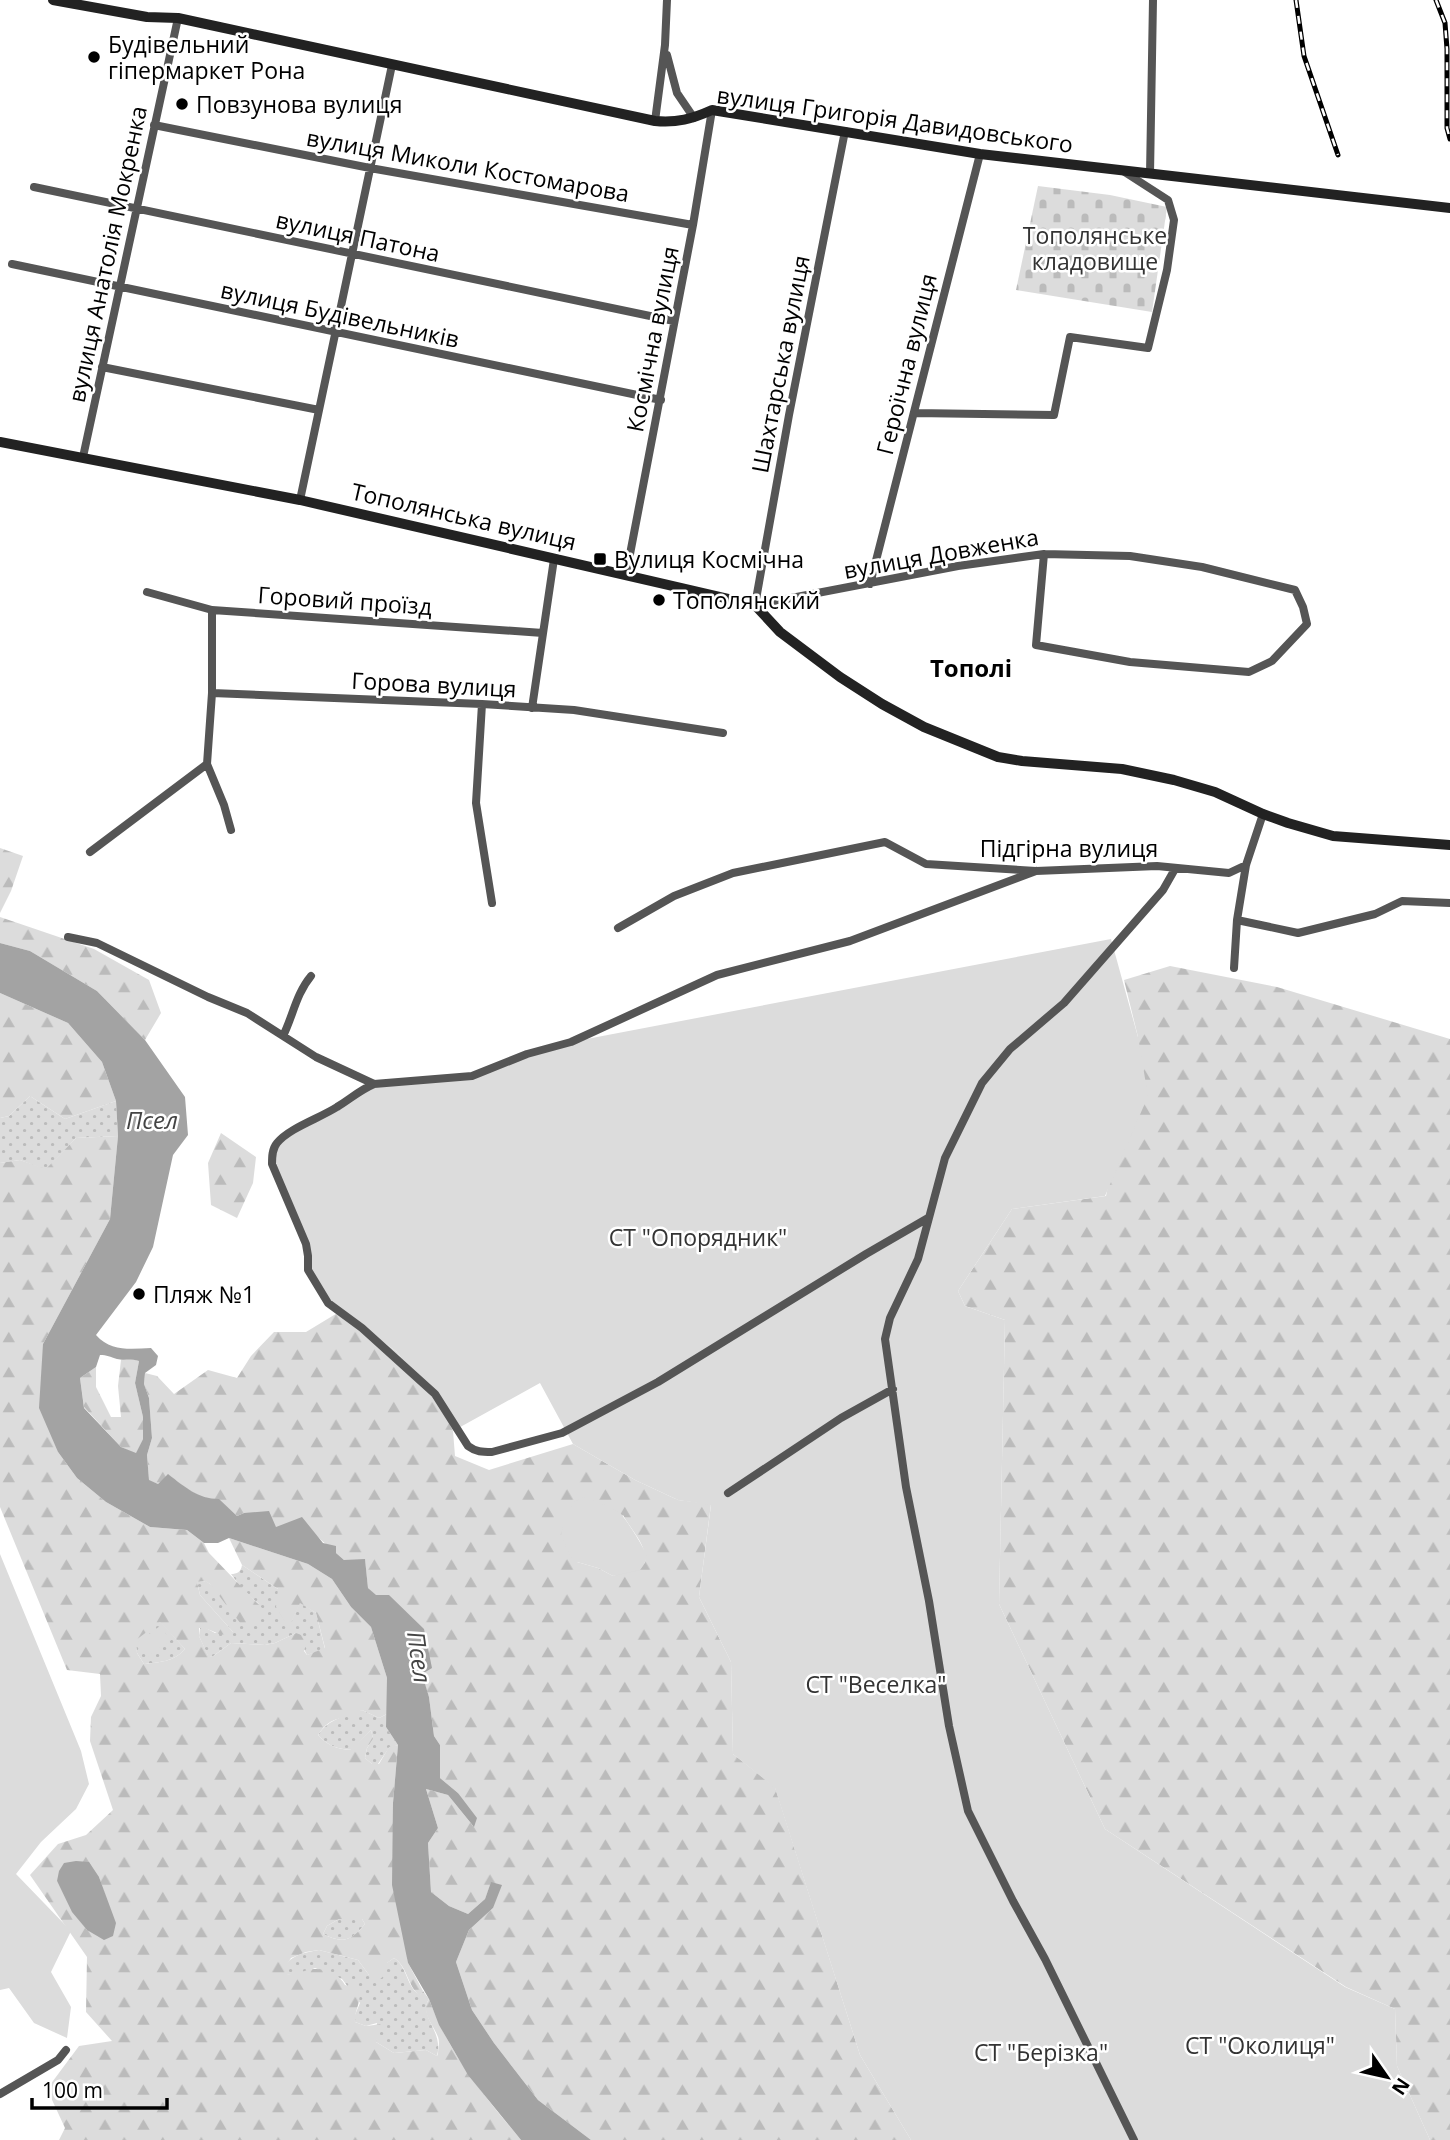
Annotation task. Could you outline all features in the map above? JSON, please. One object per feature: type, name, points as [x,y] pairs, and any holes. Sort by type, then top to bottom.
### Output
[{"type":"street","name":"вулиця Григорія Давидовського","points":[[53,0],[147,17],[178,18],[655,121],[674,123],[712,110],[980,154],[1450,208]]},
{"type":"street","points":[[655,121],[665,45],[667,0]]},
{"type":"street","points":[[1150,174],[1153,0]]},
{"type":"street","name":"вулиця Анатолія Мокренка","points":[[83,457],[178,18]]},
{"type":"street","points":[[665,45],[677,93],[694,118]]},
{"type":"street","points":[[300,500],[392,65]]},
{"type":"street","name":"Космічна вулиця","points":[[626,575],[661,400],[712,110]]},
{"type":"street","name":"вулиця Миколи Костомарова","points":[[155,125],[693,225]]},
{"type":"street","name":"Шахтарська вулиця","points":[[755,605],[845,131]]},
{"type":"street","name":"Героїчна вулиця","points":[[870,584],[980,154]]},
{"type":"street","points":[[914,413],[1054,415],[1070,337],[1148,348],[1167,270],[1174,220],[1168,200],[1123,171]]},
{"type":"street","name":"вулиця Патона","points":[[34,187],[674,321]]},
{"type":"street","name":"вулиця Будівельників","points":[[12,264],[661,400]]},
{"type":"street","points":[[102,367],[319,410]]},
{"type":"street","name":"Тополянська вулиця","points":[[0,442],[300,500],[755,605]]},
{"type":"street","name":"вулиця Довженка","points":[[755,605],[958,566],[1044,554],[1130,556],[1202,567],[1295,590],[1307,624],[1272,662],[1250,672],[1130,662],[1036,645],[1044,554]]},
{"type":"street","points":[[532,708],[554,559]]},
{"type":"street","name":"Горовий проїзд","points":[[147,592],[212,610],[543,633]]},
{"type":"street","points":[[755,605],[780,632],[840,677],[924,727],[998,757],[1122,769],[1174,780],[1215,792],[1263,814],[1333,836],[1450,845]]},
{"type":"street","points":[[212,610],[212,693],[207,764],[231,830]]},
{"type":"street","name":"Горова вулиця","points":[[212,693],[573,710],[723,733]]},
{"type":"street","points":[[482,704],[477,803],[492,903]]},
{"type":"street","points":[[90,852],[207,764]]},
{"type":"street","points":[[1234,968],[1237,919],[1246,865],[1263,814]]},
{"type":"street","name":"Підгірна вулиця","points":[[618,929],[674,896],[733,873],[885,842],[926,864],[1036,871],[1157,866],[1229,873],[1246,865]]},
{"type":"street","points":[[1134,2140],[968,1811],[949,1726],[929,1601],[906,1487],[885,1339],[890,1318],[918,1259],[945,1158],[982,1083],[1010,1049],[1044,1022],[1073,993],[1163,890],[1175,869]]},
{"type":"street","points":[[928,1218],[657,1382],[562,1433],[492,1452],[475,1451],[468,1446],[435,1394],[362,1328],[328,1303],[308,1270],[306,1244],[272,1164],[274,1148],[278,1142],[338,1107],[360,1090],[374,1084],[472,1076],[527,1054],[571,1042],[716,975],[850,941],[1036,871]]},
{"type":"street","points":[[1237,919],[1298,933],[1376,914],[1402,901],[1450,903]]},
{"type":"street","points":[[68,937],[97,943],[247,1013],[316,1057],[374,1084]]},
{"type":"street","points":[[283,1036],[292,1018],[300,988],[311,976]]},
{"type":"street","points":[[728,1493],[841,1418],[893,1389]]},
{"type":"street","points":[[0,2094],[58,2060],[66,2050]]},
{"type":"green space","name":"Тополянське кладовище","points":[[1038,186],[1110,195],[1167,207],[1152,312],[1016,290]]},
{"type":"green space","points":[[0,848],[23,856],[0,913]]},
{"type":"green space","points":[[0,917],[94,949],[149,980],[161,1013],[145,1040],[97,991],[30,951],[0,943]]},
{"type":"green space","points":[[1111,939],[1138,1037],[1148,1096],[1105,1196],[1012,1209],[958,1291],[965,1306],[1005,1320],[999,1604],[1105,1829],[1345,1987],[1395,2009],[1397,2066],[1430,2140],[911,2140],[860,2055],[775,1788],[733,1754],[731,1662],[699,1597],[711,1505],[678,1500],[635,1480],[573,1444],[540,1383],[453,1431],[445,1414],[396,1351],[339,1312],[308,1270],[308,1256],[272,1164],[278,1142],[374,1084],[472,1076],[571,1042]]},
{"type":"green space","points":[[1170,966],[1277,987],[1450,1039],[1450,2140],[1430,2140],[1397,2066],[1395,2009],[1346,1987],[1105,1829],[999,1604],[1005,1320],[965,1306],[958,1291],[1012,1209],[1106,1196],[1138,1037],[1124,980]]},
{"type":"green space","points":[[0,993],[68,1023],[102,1062],[116,1101],[65,1119],[30,1096],[9,1116],[0,1118]]},
{"type":"green space","points":[[30,1096],[65,1119],[116,1101],[118,1136],[76,1138],[46,1170],[20,1160],[0,1163],[0,1118],[9,1116]]},
{"type":"green space","points":[[221,1133],[256,1157],[253,1183],[237,1218],[211,1205],[208,1163]]},
{"type":"green space","points":[[118,1136],[110,1219],[43,1344],[58,1452],[77,1478],[106,1502],[150,1527],[187,1530],[204,1543],[209,1553],[262,1608],[251,1624],[241,1624],[210,1584],[205,1581],[197,1582],[200,1595],[233,1632],[224,1635],[199,1628],[199,1636],[208,1655],[212,1657],[231,1643],[265,1645],[296,1633],[304,1636],[307,1641],[304,1651],[307,1655],[325,1648],[316,1613],[300,1603],[291,1623],[286,1623],[276,1607],[278,1589],[242,1565],[229,1538],[308,1564],[332,1579],[351,1607],[371,1627],[387,1678],[387,1714],[379,1718],[362,1710],[333,1721],[318,1735],[333,1746],[351,1750],[371,1730],[373,1739],[365,1758],[372,1764],[379,1764],[389,1747],[398,1745],[393,1803],[408,1963],[423,1991],[420,1996],[416,1992],[402,1966],[394,1958],[387,1963],[387,1973],[379,1980],[369,1975],[358,1960],[319,1950],[291,1958],[287,1964],[287,1974],[320,1969],[337,1976],[345,1985],[358,1988],[360,1997],[355,2022],[366,2026],[382,2024],[376,2042],[394,2053],[426,2050],[437,2056],[439,2039],[426,2009],[429,1999],[457,2057],[521,2140],[59,2140],[65,2128],[47,2089],[79,2046],[112,2041],[86,2012],[87,1957],[30,1875],[58,1844],[86,1835],[113,1810],[90,1741],[91,1717],[101,1696],[100,1674],[67,1670],[0,1507],[0,1163],[20,1160],[46,1169],[76,1138]],"holes":[[[160,1622],[185,1649],[171,1659],[144,1664],[137,1653],[136,1640]],[[99,1877],[106,1898],[87,1930],[73,1912],[57,1881]],[[339,1919],[362,1919],[365,1924],[351,1937],[341,1940],[323,1934],[327,1926]]]},
{"type":"green space","points":[[339,1312],[396,1351],[445,1414],[453,1431],[455,1456],[489,1470],[573,1444],[635,1480],[678,1500],[711,1504],[699,1597],[731,1662],[733,1754],[775,1787],[860,2055],[911,2140],[591,2140],[538,2100],[494,2043],[472,2010],[456,1962],[469,1930],[493,1908],[491,1883],[485,1899],[468,1914],[449,1906],[431,1892],[428,1843],[438,1828],[426,1789],[448,1795],[473,1826],[458,1793],[440,1778],[440,1745],[434,1736],[429,1697],[421,1674],[375,1595],[368,1588],[365,1560],[344,1560],[312,1532],[276,1527],[244,1513],[237,1516],[219,1500],[198,1495],[169,1475],[158,1484],[149,1481],[147,1455],[152,1438],[149,1398],[144,1384],[145,1373],[157,1376],[174,1394],[208,1370],[237,1378],[251,1356],[274,1332],[306,1332]],"holes":[[[623,1515],[644,1550],[645,1563],[613,1576],[577,1562]]]},
{"type":"green space","points":[[128,1358],[139,1361],[135,1383],[143,1417],[143,1439],[136,1454],[121,1447],[84,1407],[80,1378],[96,1367],[96,1387],[111,1417],[121,1417],[118,1386],[121,1360]]},
{"type":"green space","points":[[584,1497],[622,1515],[646,1555],[640,1570],[613,1576],[577,1562],[570,1556],[561,1535],[563,1526],[574,1502]]},
{"type":"green space","points":[[0,1554],[81,1751],[89,1784],[76,1809],[41,1842],[16,1874],[71,1931],[51,1972],[71,2007],[67,2038],[34,2023],[9,1988],[0,1990]]},
{"type":"green space","points":[[242,1565],[278,1589],[291,1622],[300,1602],[316,1613],[325,1649],[307,1655],[296,1633],[265,1645],[231,1643],[212,1657],[208,1656],[199,1636],[200,1628],[204,1627],[215,1633],[233,1632],[200,1595],[197,1582],[206,1581],[259,1604],[231,1574],[238,1572]]},
{"type":"green space","points":[[160,1621],[185,1649],[171,1659],[144,1664],[137,1653],[135,1640]]},
{"type":"green space","points":[[160,1626],[171,1640],[147,1657],[137,1643]]},
{"type":"green space","points":[[362,1710],[379,1718],[387,1714],[386,1727],[398,1745],[389,1748],[378,1764],[372,1764],[365,1758],[373,1739],[371,1730],[352,1750],[333,1746],[318,1735],[332,1721]]},
{"type":"green space","points":[[339,1919],[362,1919],[365,1924],[346,1939],[336,1939],[323,1934],[327,1926]]},
{"type":"green space","points":[[319,1950],[358,1960],[369,1975],[394,1958],[399,1962],[415,1991],[420,1995],[423,1991],[429,1999],[426,2005],[437,2039],[437,2056],[426,2050],[394,2053],[376,2042],[377,2023],[366,2026],[355,2022],[354,2017],[360,2003],[342,1979],[315,1968],[295,1976],[287,1974],[286,1964],[293,1958]]},
{"type":"water","name":"Псел","points":[[0,943],[30,951],[97,991],[145,1040],[185,1097],[188,1135],[173,1155],[153,1247],[136,1282],[96,1335],[115,1347],[151,1348],[158,1356],[156,1365],[145,1373],[144,1384],[149,1398],[152,1438],[147,1455],[149,1480],[158,1484],[168,1474],[198,1495],[219,1499],[237,1516],[269,1511],[276,1527],[302,1517],[323,1543],[336,1546],[336,1553],[344,1560],[365,1559],[368,1588],[376,1595],[389,1595],[424,1629],[432,1668],[422,1674],[429,1697],[434,1736],[440,1745],[440,1778],[458,1793],[477,1818],[474,1827],[448,1795],[426,1789],[438,1828],[428,1843],[431,1892],[449,1906],[468,1914],[485,1899],[491,1882],[502,1885],[493,1908],[469,1930],[456,1962],[472,2010],[538,2100],[591,2140],[521,2140],[468,2075],[408,1963],[392,1885],[393,1803],[398,1745],[386,1727],[387,1678],[371,1627],[351,1607],[332,1579],[308,1564],[229,1538],[218,1543],[204,1543],[187,1530],[150,1527],[106,1502],[77,1478],[58,1452],[39,1408],[43,1344],[110,1219],[118,1136],[116,1101],[102,1062],[68,1023],[0,993]],"holes":[[[100,1355],[139,1361],[135,1383],[143,1417],[143,1439],[136,1453],[121,1447],[84,1408],[80,1378],[96,1367]]]},
{"type":"water","points":[[89,1862],[99,1877],[116,1923],[113,1936],[104,1940],[87,1930],[72,1912],[57,1881],[64,1863]]},
{"type":"railway","points":[[1296,0],[1304,56],[1338,155]]},
{"type":"railway","points":[[1436,0],[1445,23],[1447,128],[1450,139]]},
{"type":"place","name":"Будівельний гіпермаркет Рона","points":[[94,57]]},
{"type":"place","name":"Повзунова вулиця","points":[[182,104]]},
{"type":"place","name":"Вулиця Космічна","points":[[600,559]]},
{"type":"place","name":"Тополянский","points":[[659,600]]},
{"type":"place","name":"Пляж №1","points":[[139,1294]]},
{"type":"district","name":"Тополі","points":[[971,667]]},
{"type":"park label","name":"СТ \"Опорядник\"","points":[[698,1237]]},
{"type":"park label","name":"СТ \"Веселка\"","points":[[876,1684]]},
{"type":"park label","name":"СТ \"Околиця\"","points":[[1260,2045]]},
{"type":"park label","name":"СТ \"Берізка\"","points":[[1041,2052]]}]
